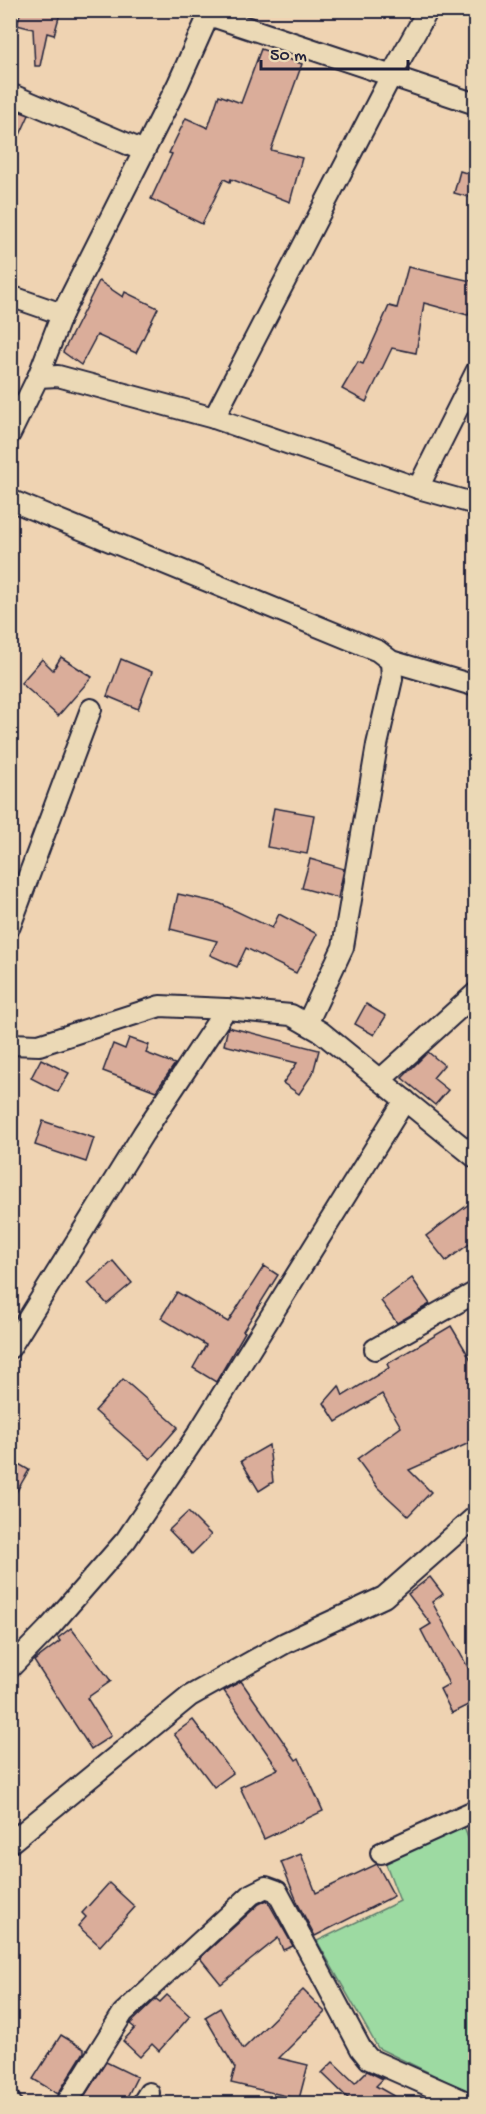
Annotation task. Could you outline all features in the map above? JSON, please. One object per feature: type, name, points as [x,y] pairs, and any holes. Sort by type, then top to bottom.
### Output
[{"type":"street","points":[[214,418],[391,76],[428,10]]},
{"type":"street","points":[[10,434],[38,377],[62,314],[178,84],[210,13],[476,104]]},
{"type":"street","points":[[10,94],[144,151]]},
{"type":"street","points":[[10,296],[62,314]]},
{"type":"street","points":[[418,488],[476,372]]},
{"type":"street","points":[[38,377],[58,376],[214,418],[418,488],[476,504]]},
{"type":"street","points":[[10,500],[378,651],[391,661],[476,686]]},
{"type":"street","points":[[307,1024],[342,947],[377,745],[392,679],[391,661]]},
{"type":"street","points":[[10,926],[91,709]]},
{"type":"street","points":[[380,1080],[476,993]]},
{"type":"street","points":[[10,1044],[39,1045],[160,1006],[291,1015],[321,1032],[476,1158]]},
{"type":"street","points":[[10,1348],[143,1134],[226,1009]]},
{"type":"street","points":[[10,1668],[48,1629],[126,1540],[197,1435],[405,1100]]},
{"type":"street","points":[[375,1349],[476,1292]]},
{"type":"street","points":[[10,1843],[190,1696],[285,1643],[384,1597],[476,1516]]},
{"type":"street","points":[[381,1853],[473,1819]]},
{"type":"street","points":[[66,2103],[123,2013],[252,1894],[266,1887],[277,1891],[369,2059],[471,2103]]},
{"type":"green space","points":[[462,1822],[475,1856],[475,2095],[378,2048],[317,1941],[400,1901],[384,1859]]},
{"type":"building","points":[[21,10],[61,10],[54,35],[47,33],[40,66],[35,66],[33,29],[17,25]]},
{"type":"building","points":[[261,49],[302,64],[271,150],[302,158],[290,202],[231,179],[230,182],[224,179],[202,224],[151,199],[186,118],[208,128],[219,95],[241,103]]},
{"type":"building","points":[[10,108],[29,115],[10,157]]},
{"type":"building","points":[[460,171],[476,176],[476,199],[454,193]]},
{"type":"building","points":[[408,267],[476,282],[476,293],[468,315],[424,303],[416,353],[392,348],[366,402],[342,389],[358,362],[363,364],[389,306],[397,308]]},
{"type":"building","points":[[99,281],[123,297],[125,292],[158,308],[136,353],[97,335],[81,365],[63,352]]},
{"type":"building","points":[[61,657],[92,677],[58,716],[21,683],[42,659],[53,670]]},
{"type":"building","points":[[121,659],[152,672],[138,709],[107,696]]},
{"type":"building","points":[[274,808],[314,815],[307,854],[267,847]]},
{"type":"building","points":[[310,859],[344,869],[338,898],[302,888]]},
{"type":"building","points":[[178,894],[219,903],[272,928],[279,914],[317,934],[296,973],[246,948],[237,967],[210,955],[217,941],[170,929]]},
{"type":"building","points":[[366,1004],[386,1016],[374,1035],[355,1024]]},
{"type":"building","points":[[228,1027],[319,1050],[313,1073],[299,1094],[283,1083],[297,1063],[224,1045]]},
{"type":"building","points":[[129,1038],[149,1045],[146,1053],[175,1064],[156,1091],[103,1071],[113,1044],[125,1049]]},
{"type":"building","points":[[428,1052],[444,1065],[433,1078],[448,1090],[435,1105],[402,1078]]},
{"type":"building","points":[[41,1059],[69,1073],[58,1092],[31,1078]]},
{"type":"building","points":[[43,1121],[94,1138],[86,1162],[35,1145]]},
{"type":"building","points":[[476,1199],[476,1239],[446,1261],[426,1236]]},
{"type":"building","points":[[113,1261],[132,1283],[107,1304],[88,1283]]},
{"type":"building","points":[[264,1266],[278,1275],[243,1331],[245,1332],[216,1382],[193,1368],[206,1345],[161,1318],[177,1292],[228,1322]]},
{"type":"building","points":[[412,1278],[430,1304],[397,1323],[381,1301]]},
{"type":"building","points":[[451,1326],[476,1368],[476,1440],[409,1470],[431,1492],[408,1516],[378,1488],[357,1459],[401,1427],[382,1394],[336,1422],[324,1403],[339,1386],[343,1396],[389,1368],[387,1364]]},
{"type":"building","points":[[123,1379],[178,1427],[150,1459],[95,1411]]},
{"type":"building","points":[[269,1445],[273,1482],[259,1491],[241,1461]]},
{"type":"building","points":[[10,1459],[29,1470],[10,1503]]},
{"type":"building","points":[[188,1512],[211,1535],[192,1554],[169,1530]]},
{"type":"building","points":[[430,1577],[443,1594],[432,1602],[471,1673],[476,1670],[476,1701],[452,1713],[440,1689],[449,1684],[421,1630],[431,1624],[408,1594]]},
{"type":"building","points":[[71,1628],[111,1681],[87,1698],[111,1736],[91,1749],[34,1661],[60,1641],[58,1638]]},
{"type":"building","points":[[241,1681],[296,1760],[299,1758],[323,1811],[264,1839],[240,1787],[278,1769],[224,1691]]},
{"type":"building","points":[[193,1720],[233,1773],[214,1787],[174,1734]]},
{"type":"building","points":[[301,1854],[316,1893],[377,1864],[394,1896],[315,1936],[298,1904],[281,1862]]},
{"type":"building","points":[[109,1883],[135,1907],[100,1946],[78,1926],[86,1917],[82,1913]]},
{"type":"building","points":[[267,1900],[293,1946],[283,1950],[278,1938],[221,1984],[200,1958],[259,1904]]},
{"type":"building","points":[[303,1990],[325,2012],[279,2058],[308,2065],[299,2099],[231,2083],[235,2068],[205,2017],[220,2008],[243,2049]]},
{"type":"building","points":[[167,1995],[190,2016],[159,2051],[152,2044],[140,2057],[123,2041],[135,2028],[130,2024],[156,1999],[160,2002]]},
{"type":"building","points":[[61,2035],[84,2049],[84,2052],[58,2094],[33,2079]]},
{"type":"building","points":[[106,2062],[137,2077],[124,2103],[80,2103]]},
{"type":"building","points":[[333,2062],[355,2083],[367,2071],[383,2079],[376,2086],[406,2103],[353,2103],[322,2073]]}]
